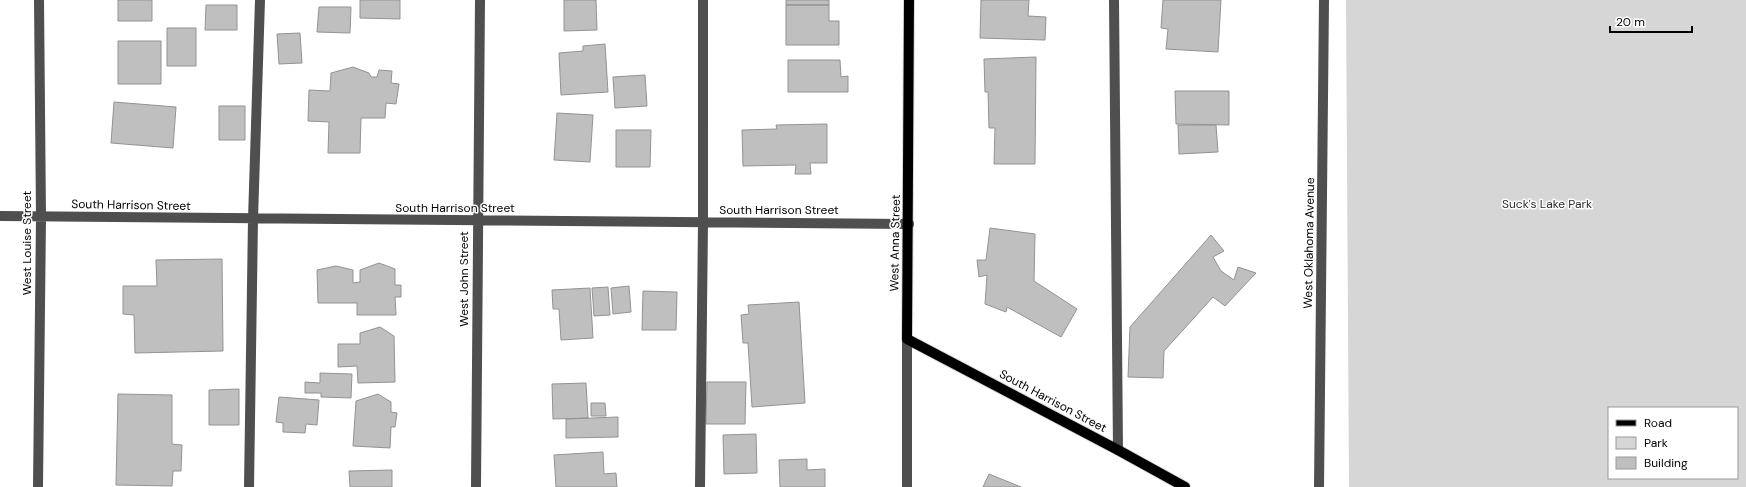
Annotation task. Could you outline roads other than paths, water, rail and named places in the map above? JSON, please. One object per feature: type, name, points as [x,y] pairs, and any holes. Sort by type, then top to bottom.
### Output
[{"type":"main road","name":"West Anna Street","points":[[907,339],[909,224],[909,0]]},
{"type":"main road","name":"South Harrison Street","points":[[907,339],[1185,487]]},
{"type":"street","name":"West Louise Street","points":[[38,487],[41,217],[39,0]]},
{"type":"street","points":[[249,487],[253,219],[260,0]]},
{"type":"street","name":"West John Street","points":[[476,487],[480,0]]},
{"type":"street","points":[[700,487],[703,223],[703,0]]},
{"type":"street","points":[[1114,0],[1118,450]]},
{"type":"street","name":"West Oklahoma Avenue","points":[[1319,487],[1324,0]]},
{"type":"street","name":"South Harrison Street","points":[[0,216],[909,224]]},
{"type":"street","name":"West Anna Street","points":[[907,339],[907,487]]},
{"type":"park label","name":"Suck's Lake Park","points":[[1547,204]]}]
